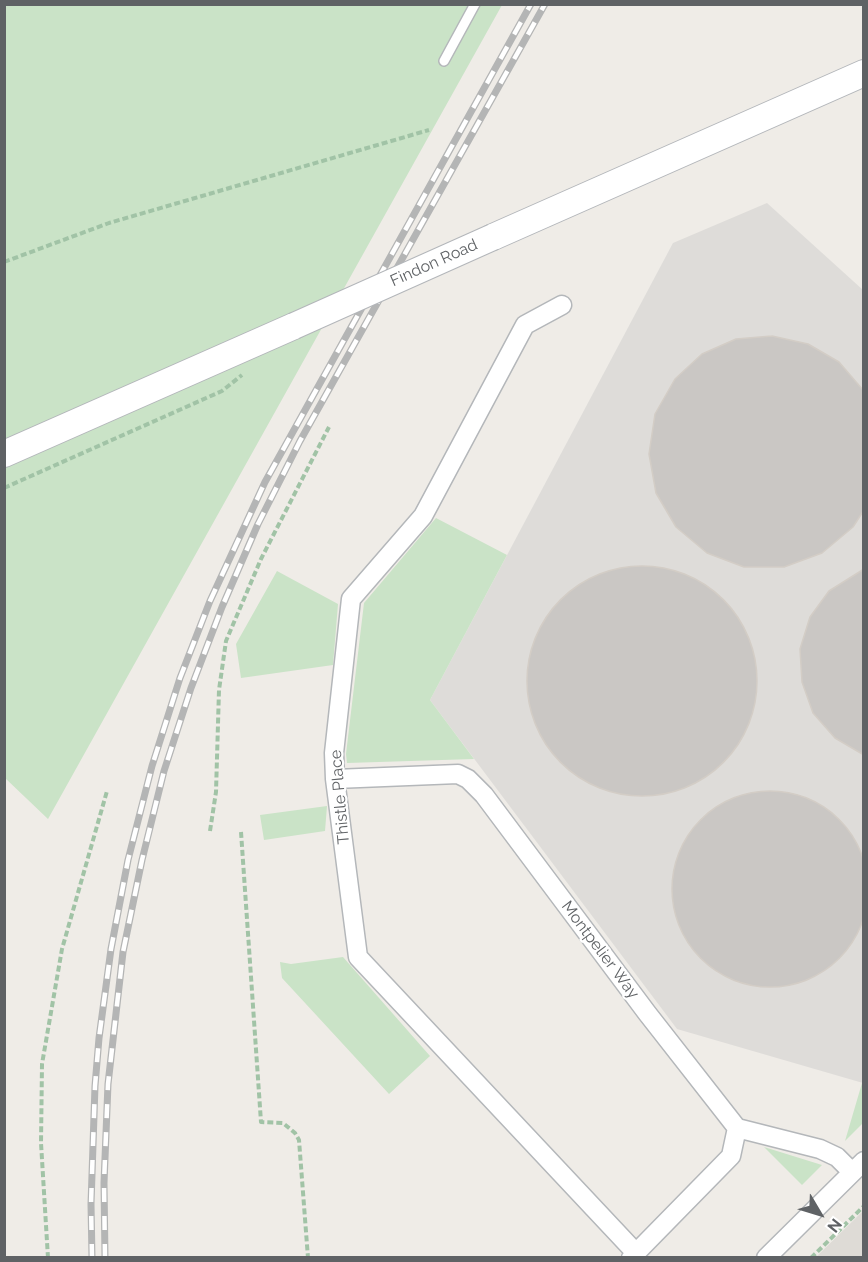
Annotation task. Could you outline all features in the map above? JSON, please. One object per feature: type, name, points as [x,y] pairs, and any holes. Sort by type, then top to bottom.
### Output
[{"type":"street","name":"Findon Road","points":[[6,450],[294,326],[864,73]]},
{"type":"street","name":"Thistle Place","points":[[562,305],[525,325],[423,516],[351,599],[333,753],[358,957],[634,1255]]},
{"type":"street","name":"Montpelier Way","points":[[335,779],[458,774],[468,779],[484,795],[647,1013],[737,1128]]},
{"type":"street","points":[[634,1255],[731,1156],[737,1128],[820,1149],[858,1166],[766,1257]]},
{"type":"lane","points":[[444,61],[475,4]]},
{"type":"path","points":[[4,262],[109,224],[429,130]]},
{"type":"path","points":[[4,488],[222,391],[248,370]]},
{"type":"path","points":[[210,831],[216,792],[219,690],[226,641],[261,559],[329,427]]},
{"type":"path","points":[[48,1257],[41,1143],[42,1064],[62,949],[107,791]]},
{"type":"path","points":[[241,832],[261,1122],[284,1123],[296,1133],[299,1140],[308,1257]]},
{"type":"path","points":[[811,1257],[864,1206]]},
{"type":"shaded area","points":[[767,203],[863,290],[863,1083],[677,1029],[430,700],[673,243]]},
{"type":"shaded area","points":[[863,1211],[863,1257],[816,1257]]},
{"type":"green space","points":[[4,5],[502,5],[48,819],[5,778]]},
{"type":"green space","points":[[436,518],[507,555],[430,700],[474,759],[347,763],[346,754],[364,603]]},
{"type":"green space","points":[[277,571],[338,604],[333,665],[241,678],[236,644]]},
{"type":"green space","points":[[327,806],[325,831],[264,840],[260,815]]},
{"type":"green space","points":[[343,957],[430,1056],[389,1094],[282,978],[280,962],[291,964]]},
{"type":"green space","points":[[862,1083],[863,1123],[845,1141]]},
{"type":"green space","points":[[764,1147],[822,1165],[802,1185]]},
{"type":"building","points":[[772,336],[808,344],[839,362],[863,390],[864,510],[853,527],[822,553],[784,567],[744,567],[707,553],[676,527],[656,493],[649,454],[655,414],[675,379],[702,354],[736,339]]},
{"type":"building","points":[[642,566],[664,568],[686,575],[715,592],[731,608],[752,648],[757,681],[755,703],[748,725],[731,754],[715,770],[675,791],[642,796],[620,794],[598,787],[569,770],[553,754],[532,714],[527,681],[529,659],[536,637],[553,608],[569,592],[609,571]]},
{"type":"building","points":[[864,569],[864,755],[835,738],[813,713],[802,682],[800,649],[810,617],[829,591]]},
{"type":"building","points":[[780,791],[808,798],[825,807],[840,819],[852,834],[861,851],[867,870],[867,908],[861,927],[852,944],[840,959],[825,971],[808,980],[789,986],[760,987],[732,980],[715,971],[700,959],[688,944],[679,927],[673,908],[672,879],[679,851],[688,834],[700,819],[715,807],[732,798],[751,792]]},
{"type":"railway","points":[[92,1258],[91,1204],[95,1086],[111,949],[128,860],[152,766],[180,678],[210,601],[265,482],[531,4]]},
{"type":"railway","points":[[105,1258],[104,1183],[108,1084],[123,952],[164,771],[191,688],[222,607],[258,524],[300,441],[545,4]]}]
